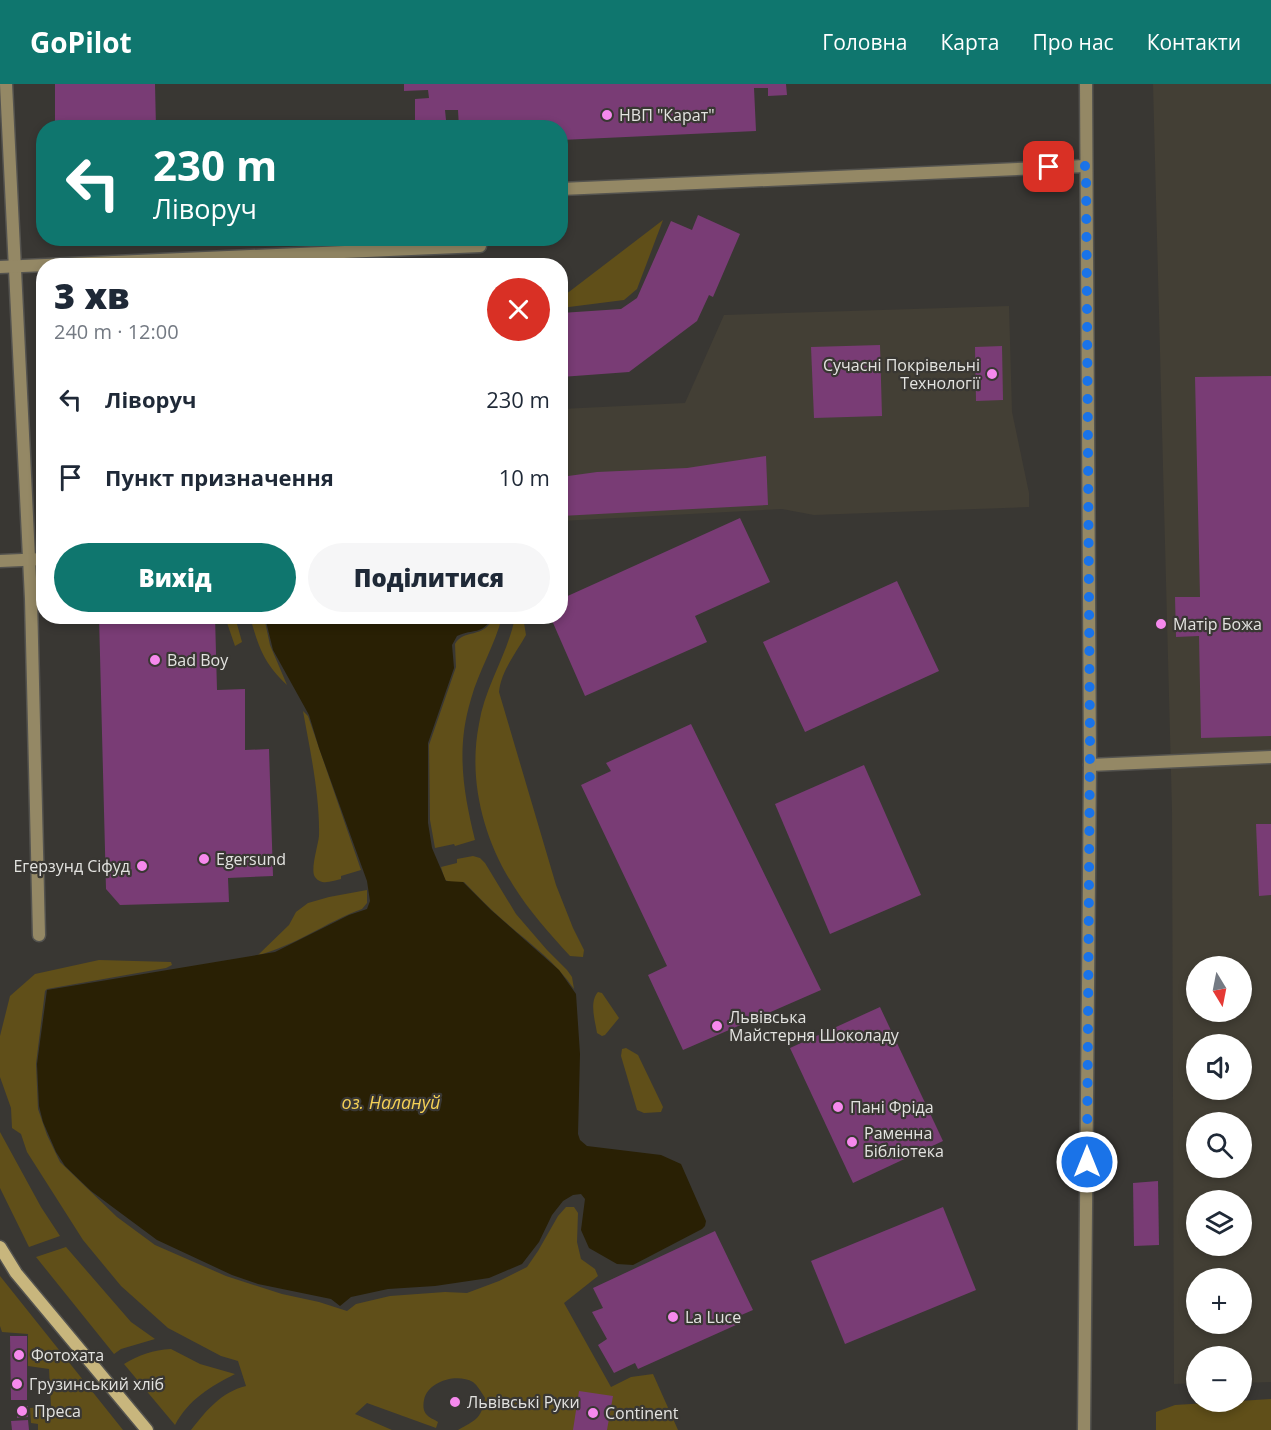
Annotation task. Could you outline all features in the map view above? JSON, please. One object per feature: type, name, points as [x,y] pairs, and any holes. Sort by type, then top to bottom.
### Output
[{"type":"main road","points":[[0,1247],[16,1273],[147,1430]]},
{"type":"street","points":[[6,84],[29,560],[39,935]]},
{"type":"street","points":[[1084,1430],[1090,765],[1086,84]]},
{"type":"street","points":[[568,189],[1086,166]]},
{"type":"street","points":[[200,258],[480,246]]},
{"type":"street","points":[[0,267],[36,265]]},
{"type":"street","points":[[0,561],[36,560]]},
{"type":"street","points":[[1090,765],[1271,757]]},
{"type":"shaded area","points":[[1153,84],[1271,84],[1271,1382],[1252,1383],[1252,1346],[1186,1346],[1186,1383],[1174,1384],[1172,811]]},
{"type":"shaded area","points":[[663,220],[637,289],[624,300],[568,307],[568,293]]},
{"type":"shaded area","name":"Сучасні Покрівельні Технології","points":[[1009,306],[1012,412],[1029,493],[1029,507],[814,515],[782,509],[568,521],[568,409],[685,403],[724,315]]},
{"type":"shaded area","points":[[227,624],[237,624],[242,642],[235,646]]},
{"type":"shaded area","points":[[252,624],[266,624],[270,645],[287,685],[272,669]]},
{"type":"shaded area","points":[[490,624],[500,624],[474,688],[466,717],[463,752],[467,804],[475,840],[455,846],[454,844],[435,848],[430,820],[429,745],[456,667],[455,644],[463,636],[485,629]]},
{"type":"shaded area","points":[[514,624],[524,624],[526,635],[506,669],[499,692],[556,885],[584,950],[583,957],[570,956],[519,895],[493,848],[481,808],[475,766],[479,724],[486,696]]},
{"type":"shaded area","points":[[303,711],[308,716],[361,870],[330,882],[317,880],[314,874],[319,836],[318,805]]},
{"type":"shaded area","points":[[473,856],[485,863],[516,914],[567,970],[572,977],[574,989],[550,961],[464,882],[445,880],[441,867],[457,863],[457,859]]},
{"type":"shaded area","points":[[367,890],[367,903],[362,909],[285,946],[258,955],[289,925],[296,912],[308,903]]},
{"type":"shaded area","points":[[99,960],[171,962],[172,965],[45,991],[36,1064],[38,1109],[60,1162],[117,1217],[155,1245],[226,1276],[347,1311],[356,1304],[390,1296],[445,1292],[467,1293],[499,1281],[527,1267],[558,1216],[566,1207],[574,1207],[578,1213],[577,1242],[581,1259],[595,1269],[598,1276],[564,1303],[611,1387],[631,1377],[653,1374],[678,1430],[458,1430],[479,1415],[485,1398],[473,1382],[459,1378],[444,1380],[427,1393],[423,1406],[427,1415],[438,1422],[436,1428],[367,1403],[355,1414],[392,1430],[191,1430],[208,1409],[229,1393],[246,1386],[238,1361],[221,1356],[168,1328],[121,1286],[83,1240],[27,1152],[21,1134],[12,1128],[11,1108],[0,1077],[0,1036],[10,996],[35,974]]},
{"type":"shaded area","points":[[598,992],[602,993],[619,1018],[602,1036],[597,1033],[593,1011],[595,996]]},
{"type":"shaded area","points":[[626,1048],[638,1055],[663,1107],[661,1112],[644,1113],[637,1110],[621,1056],[622,1049]]},
{"type":"shaded area","points":[[0,1132],[41,1207],[60,1236],[29,1247],[0,1188]]},
{"type":"shaded area","points":[[66,1247],[131,1322],[155,1339],[121,1349],[114,1354],[36,1257]]},
{"type":"shaded area","points":[[0,1276],[123,1430],[38,1430],[38,1424],[31,1423],[30,1408],[51,1406],[49,1369],[28,1366],[28,1334],[2,1332]]},
{"type":"shaded area","points":[[171,1349],[200,1364],[235,1374],[201,1395],[187,1408],[175,1425],[124,1364],[158,1350]]},
{"type":"shaded area","points":[[1271,1399],[1271,1430],[1156,1430],[1156,1412],[1175,1405],[1186,1404],[1186,1412],[1252,1412],[1252,1400]]},
{"type":"water","name":"оз. Налануй","points":[[267,624],[488,624],[481,629],[457,636],[452,645],[454,668],[428,743],[428,823],[432,848],[446,881],[463,882],[559,970],[576,994],[580,1054],[578,1134],[580,1140],[587,1146],[661,1155],[681,1164],[706,1221],[702,1229],[633,1265],[617,1264],[589,1248],[581,1230],[585,1199],[581,1194],[573,1195],[563,1201],[552,1215],[539,1242],[522,1264],[489,1278],[435,1286],[388,1289],[351,1297],[340,1306],[331,1299],[258,1284],[232,1275],[157,1240],[91,1191],[65,1166],[43,1122],[39,1106],[37,1064],[47,990],[275,952],[349,915],[367,909],[370,901],[367,881],[309,715],[273,650]]},
{"type":"building","points":[[55,84],[155,84],[156,120],[55,120]]},
{"type":"building","name":"НВП \"Карат\"","points":[[404,84],[786,84],[787,95],[768,96],[768,88],[754,88],[756,131],[568,140],[568,120],[459,120],[458,110],[445,110],[446,120],[415,120],[415,99],[429,98],[428,90],[404,91]]},
{"type":"building","points":[[698,215],[740,234],[713,297],[709,295],[697,321],[629,372],[568,376],[568,313],[621,309],[637,298],[671,221],[692,230]]},
{"type":"building","points":[[880,345],[882,416],[814,418],[811,347]]},
{"type":"building","points":[[1002,346],[1003,400],[976,401],[975,347]]},
{"type":"building","points":[[1271,376],[1271,736],[1201,738],[1199,636],[1176,637],[1175,597],[1200,597],[1195,377]]},
{"type":"building","points":[[766,456],[768,505],[568,516],[568,476],[597,472],[687,468]]},
{"type":"building","points":[[740,518],[770,582],[695,616],[707,642],[585,696],[554,624],[568,624],[568,596]]},
{"type":"building","points":[[897,581],[939,671],[805,732],[763,642]]},
{"type":"building","points":[[99,624],[215,624],[217,690],[245,689],[245,750],[269,749],[273,876],[228,878],[229,902],[120,905],[106,889]]},
{"type":"building","points":[[691,724],[821,990],[683,1050],[648,975],[667,966],[581,785],[611,771],[606,763]]},
{"type":"building","points":[[864,765],[921,895],[830,934],[775,804]]},
{"type":"building","points":[[1256,824],[1271,824],[1271,895],[1259,896]]},
{"type":"building","points":[[880,1007],[943,1141],[853,1183],[790,1048]]},
{"type":"building","points":[[1158,1181],[1159,1245],[1134,1246],[1133,1183]]},
{"type":"building","points":[[943,1207],[976,1290],[845,1344],[811,1261]]},
{"type":"building","points":[[715,1231],[753,1310],[732,1319],[736,1325],[638,1369],[635,1363],[614,1373],[598,1345],[607,1339],[592,1312],[603,1308],[593,1288]]},
{"type":"building","points":[[10,1336],[27,1336],[27,1400],[11,1400]]},
{"type":"building","name":"Continent","points":[[579,1391],[613,1396],[607,1430],[573,1430]]},
{"type":"building","points":[[17,1406],[28,1406],[28,1417],[17,1418]]},
{"type":"building","points":[[28,1420],[29,1430],[12,1430],[11,1421]]},
{"type":"place","name":"НВП \"Карат\"","points":[[607,115]]},
{"type":"place","name":"Сучасні Покрівельні Технології","points":[[992,374]]},
{"type":"place","name":"Матір Божа","points":[[1161,624]]},
{"type":"place","name":"Bad Boy","points":[[155,660]]},
{"type":"place","name":"Egersund","points":[[204,859]]},
{"type":"place","name":"Егерзунд Сіфуд","points":[[142,866]]},
{"type":"place","name":"Львівська Майстерня Шоколаду","points":[[717,1026]]},
{"type":"place","name":"Пані Фріда","points":[[838,1107]]},
{"type":"place","name":"Раменна Бібліотека","points":[[852,1142]]},
{"type":"place","name":"La Luce","points":[[673,1317]]},
{"type":"place","name":"Фотохата","points":[[19,1355]]},
{"type":"place","name":"Грузинський хліб","points":[[17,1384]]},
{"type":"place","name":"Львівські Руки","points":[[455,1402]]},
{"type":"place","name":"Преса","points":[[22,1411]]},
{"type":"place","name":"Continent","points":[[593,1413]]},
{"type":"route","points":[[1049,167],[1086,166],[1090,742],[1087,1162]]}]
